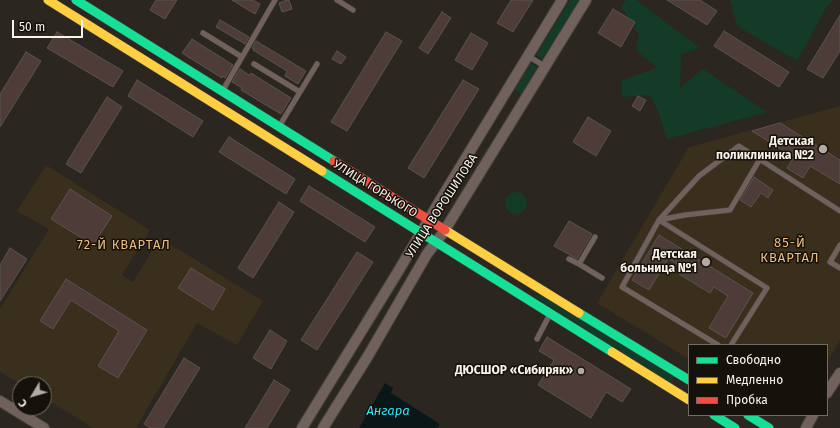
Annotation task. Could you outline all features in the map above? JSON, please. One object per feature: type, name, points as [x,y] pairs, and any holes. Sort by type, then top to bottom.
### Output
[{"type":"main road","name":"УЛИЦА ГОРЬКОГО","points":[[48,0],[688,399]]},
{"type":"main road","name":"УЛИЦА ГОРЬКОГО","points":[[76,0],[223,90],[445,230],[688,379]]},
{"type":"main road","points":[[678,394],[674,387],[676,379],[681,377],[688,379]]},
{"type":"main road","points":[[716,416],[735,428]]},
{"type":"main road","points":[[750,416],[769,428]]},
{"type":"street","name":"УЛИЦА ВОРОШИЛОВА","points":[[302,428],[562,0]]},
{"type":"street","name":"УЛИЦА ВОРОШИЛОВА","points":[[323,428],[368,356],[427,254],[445,230],[586,0]]},
{"type":"street","points":[[828,391],[840,373]]},
{"type":"street","points":[[0,401],[44,428]]},
{"type":"street","points":[[806,428],[812,416]]},
{"type":"lane","points":[[223,90],[275,0]]},
{"type":"lane","points":[[337,0],[353,10]]},
{"type":"lane","points":[[203,33],[242,57]]},
{"type":"lane","points":[[528,56],[546,67]]},
{"type":"lane","points":[[254,64],[300,92]]},
{"type":"lane","points":[[279,126],[317,64]]},
{"type":"lane","points":[[716,344],[622,287],[659,220],[699,176],[739,146],[840,211]]},
{"type":"lane","points":[[659,220],[685,215],[730,210],[760,159]]},
{"type":"lane","points":[[659,220],[767,288],[732,344]]},
{"type":"lane","points":[[579,264],[595,237]]},
{"type":"lane","points":[[840,245],[830,262],[840,268]]},
{"type":"lane","points":[[569,259],[602,278]]},
{"type":"lane","points":[[537,339],[550,314]]},
{"type":"shaded area","points":[[840,106],[840,341],[828,360],[828,344],[688,344],[688,358],[597,303],[689,147]]},
{"type":"shaded area","points":[[46,165],[150,230],[122,275],[133,282],[160,238],[263,301],[237,345],[197,323],[136,428],[93,428],[52,403],[52,376],[12,376],[12,379],[0,372],[0,309],[49,229],[17,211]]},
{"type":"green space","points":[[570,0],[579,0],[542,59],[536,55]]},
{"type":"green space","points":[[626,0],[636,0],[700,48],[681,54],[680,88],[703,69],[767,112],[667,139],[659,113],[650,95],[622,97],[622,80],[657,68],[636,50],[639,36],[621,6]]},
{"type":"green space","points":[[730,0],[833,0],[827,6],[797,61],[737,26]]},
{"type":"green space","points":[[531,63],[537,67],[521,94],[514,89]]},
{"type":"green space","points":[[516,192],[524,195],[527,203],[524,211],[516,214],[508,211],[505,203],[508,195]]},
{"type":"green space","points":[[532,295],[543,296],[674,376],[670,383]]},
{"type":"water","name":"Ангара","points":[[385,383],[393,388],[391,393],[440,424],[437,428],[359,428]]},
{"type":"building","points":[[156,0],[177,0],[165,19],[150,10]]},
{"type":"building","points":[[232,0],[253,0],[260,4],[255,14]]},
{"type":"building","points":[[289,0],[292,9],[282,12],[279,3]]},
{"type":"building","points":[[511,0],[533,0],[513,32],[497,23]]},
{"type":"building","points":[[667,0],[700,0],[717,11],[707,25]]},
{"type":"building","points":[[613,9],[635,22],[621,47],[598,33]]},
{"type":"building","points":[[442,12],[451,18],[428,54],[419,48]]},
{"type":"building","points":[[840,15],[840,51],[823,78],[807,69]]},
{"type":"building","points":[[220,20],[249,37],[245,44],[216,27]]},
{"type":"building","points":[[724,31],[789,72],[779,87],[714,46]]},
{"type":"building","points":[[57,32],[123,71],[113,87],[47,48]]},
{"type":"building","points":[[386,32],[402,41],[347,131],[331,122]]},
{"type":"building","points":[[471,33],[488,43],[472,70],[455,60]]},
{"type":"building","points":[[192,39],[233,65],[225,78],[223,76],[222,78],[182,53]]},
{"type":"building","points":[[256,41],[306,71],[298,84],[285,76],[287,71],[253,50],[254,49],[252,48]]},
{"type":"building","points":[[337,51],[346,57],[341,64],[332,59]]},
{"type":"building","points":[[26,52],[41,61],[0,127],[0,94]]},
{"type":"building","points":[[240,69],[249,75],[251,73],[291,98],[281,114],[241,90],[242,88],[232,82]]},
{"type":"building","points":[[137,80],[203,121],[193,137],[128,96]]},
{"type":"building","points":[[463,80],[479,89],[424,178],[408,168]]},
{"type":"building","points":[[638,96],[646,100],[640,111],[632,106]]},
{"type":"building","points":[[107,97],[122,107],[81,173],[66,164]]},
{"type":"building","points":[[588,117],[611,131],[596,156],[573,142]]},
{"type":"building","points":[[780,123],[840,160],[840,184],[810,166],[803,178],[787,168],[794,157],[752,131]]},
{"type":"building","points":[[229,137],[295,179],[286,194],[219,152]]},
{"type":"building","points":[[754,177],[773,190],[768,198],[761,193],[751,207],[740,200]]},
{"type":"building","points":[[309,186],[375,227],[365,242],[300,201]]},
{"type":"building","points":[[70,189],[112,216],[93,245],[51,219]]},
{"type":"building","points":[[279,202],[294,212],[253,278],[238,268]]},
{"type":"building","points":[[569,221],[592,234],[577,259],[554,246]]},
{"type":"building","points":[[659,235],[753,293],[726,338],[709,328],[728,296],[714,287],[710,293],[679,274],[683,267],[668,259],[649,290],[632,280]]},
{"type":"building","points":[[10,248],[27,259],[0,301],[0,265]]},
{"type":"building","points":[[357,252],[373,262],[317,350],[301,340]]},
{"type":"building","points":[[191,268],[225,289],[213,310],[178,288]]},
{"type":"building","points":[[66,279],[147,330],[118,378],[98,366],[119,331],[71,300],[53,329],[40,321]]},
{"type":"building","points":[[270,330],[287,341],[271,369],[253,358]]},
{"type":"building","points":[[547,337],[631,389],[622,402],[606,392],[591,418],[538,385],[554,360],[539,351]]},
{"type":"building","points":[[184,358],[200,368],[163,428],[150,428],[144,424]]},
{"type":"building","points":[[274,380],[290,390],[267,428],[245,428]]},
{"type":"traffic: fast","points":[[76,0],[334,161]]},
{"type":"traffic: fast","points":[[322,171],[612,352]]},
{"type":"traffic: fast","points":[[579,313],[688,379]]},
{"type":"traffic: fast","points":[[716,416],[735,428]]},
{"type":"traffic: fast","points":[[750,416],[769,428]]},
{"type":"traffic: slow","points":[[48,0],[322,171]]},
{"type":"traffic: slow","points":[[445,230],[579,313]]},
{"type":"traffic: slow","points":[[612,352],[688,399]]},
{"type":"traffic: jam","points":[[334,161],[445,230]]},
{"type":"place","name":"Детская поликлиника №2","points":[[823,149]]},
{"type":"place","name":"Детская больница №1","points":[[706,262]]},
{"type":"place","name":"ДЮСШОР «Сибиряк»","points":[[581,371]]},
{"type":"district","name":"72-Й КВАРТАЛ","points":[[124,245]]},
{"type":"district","name":"85-Й КВАРТАЛ","points":[[790,250]]}]
